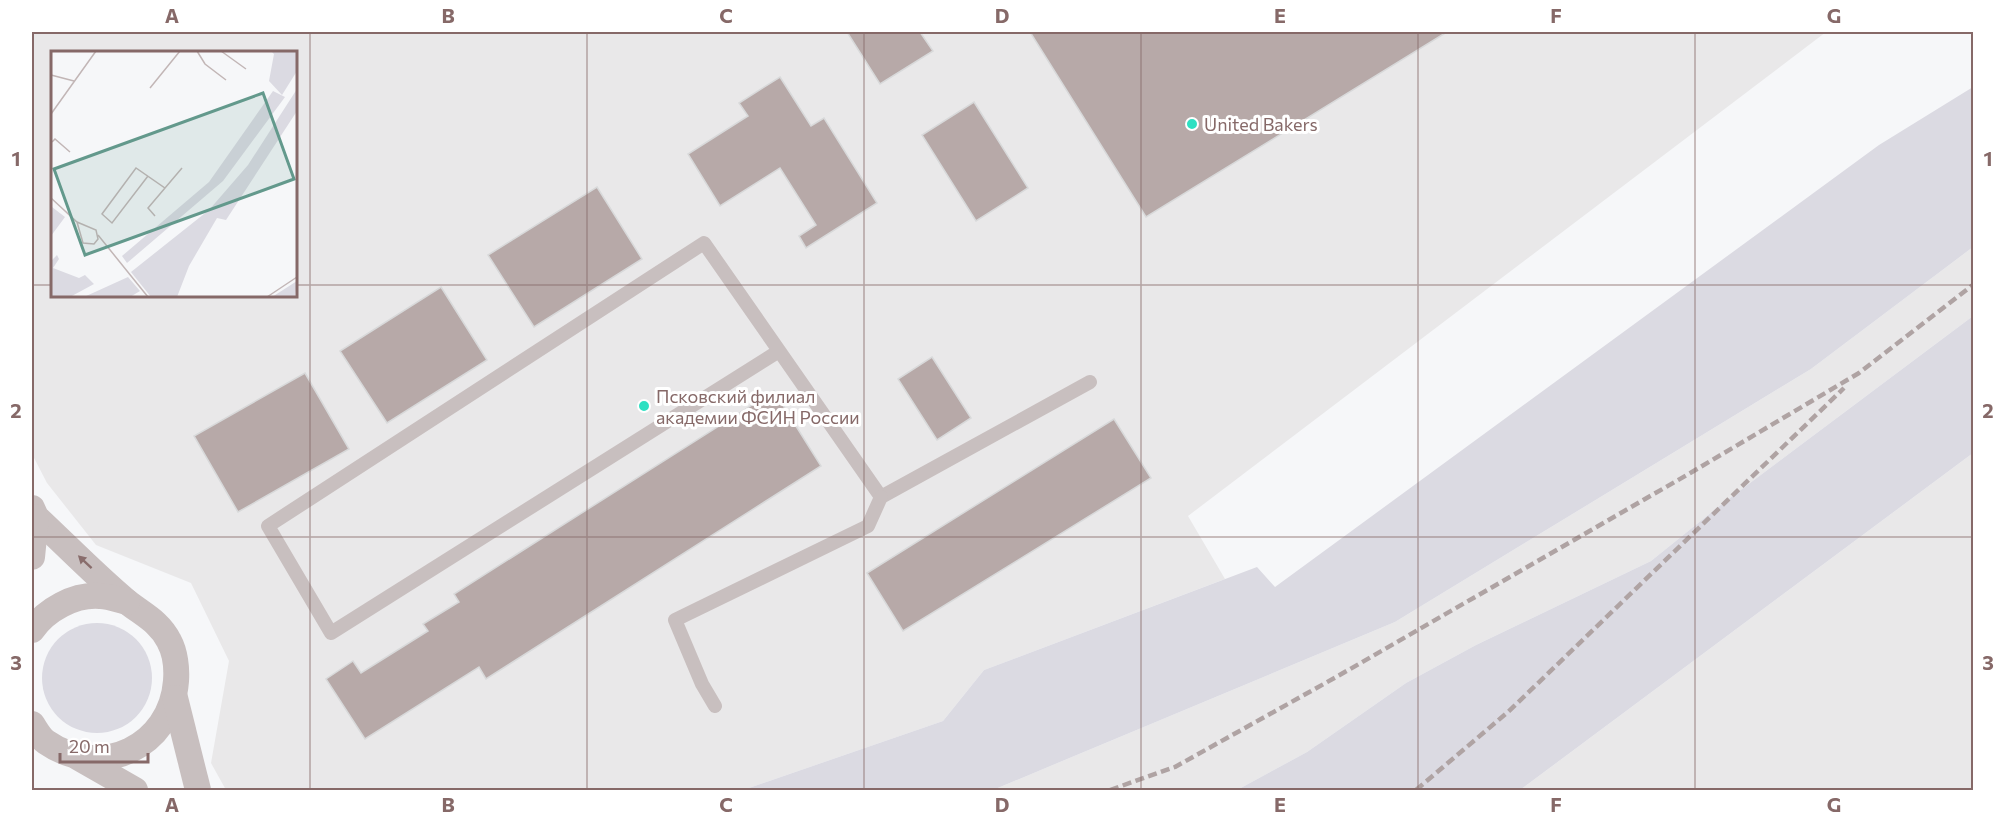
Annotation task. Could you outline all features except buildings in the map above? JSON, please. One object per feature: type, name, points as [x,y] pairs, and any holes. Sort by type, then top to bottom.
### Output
[{"type":"street","points":[[32,557],[34,513]]},
{"type":"street","points":[[34,513],[128,602],[152,618],[169,641],[177,669],[175,698],[198,790]]},
{"type":"street","points":[[32,630],[40,617],[71,600],[99,596],[128,602]]},
{"type":"street","points":[[76,756],[111,758],[143,744],[163,724],[175,698]]},
{"type":"street","points":[[32,724],[45,741],[135,790]]},
{"type":"lane","points":[[779,351],[331,633],[268,525],[704,243],[881,497]]},
{"type":"lane","points":[[715,706],[702,684],[675,620],[868,526],[881,497],[1090,382]]},
{"type":"shaded area","name":"Псковский филиал академии ФСИН России","points":[[32,32],[1826,32],[1188,516],[1225,579],[984,670],[943,721],[743,790],[226,790],[211,763],[229,661],[191,583],[96,545],[47,483],[32,454]]},
{"type":"shaded area","points":[[1973,87],[1973,247],[1811,369],[1395,622],[993,790],[743,790],[943,721],[984,670],[1257,567],[1275,587],[1879,145]]},
{"type":"shaded area","points":[[1973,247],[1973,316],[1718,507],[1651,561],[1476,645],[1406,683],[1307,752],[1237,790],[993,790],[1395,622],[1811,369]]},
{"type":"shaded area","points":[[1973,316],[1973,453],[1520,790],[1237,790],[1307,752],[1406,683],[1476,645],[1651,561],[1718,507]]},
{"type":"shaded area","points":[[1973,453],[1973,790],[1520,790]]},
{"type":"shaded area","points":[[97,623],[118,627],[136,639],[148,657],[152,678],[148,699],[136,717],[118,729],[97,733],[76,729],[58,717],[46,699],[42,678],[46,657],[58,639],[76,627]]},
{"type":"railway","points":[[1110,790],[1175,767],[1692,472],[1859,373],[1974,284]]},
{"type":"railway","points":[[1416,790],[1508,712],[1844,388]]},
{"type":"place","name":"United Bakers","points":[[1192,124]]},
{"type":"place","name":"Псковский филиал академии ФСИН России","points":[[644,406]]}]
